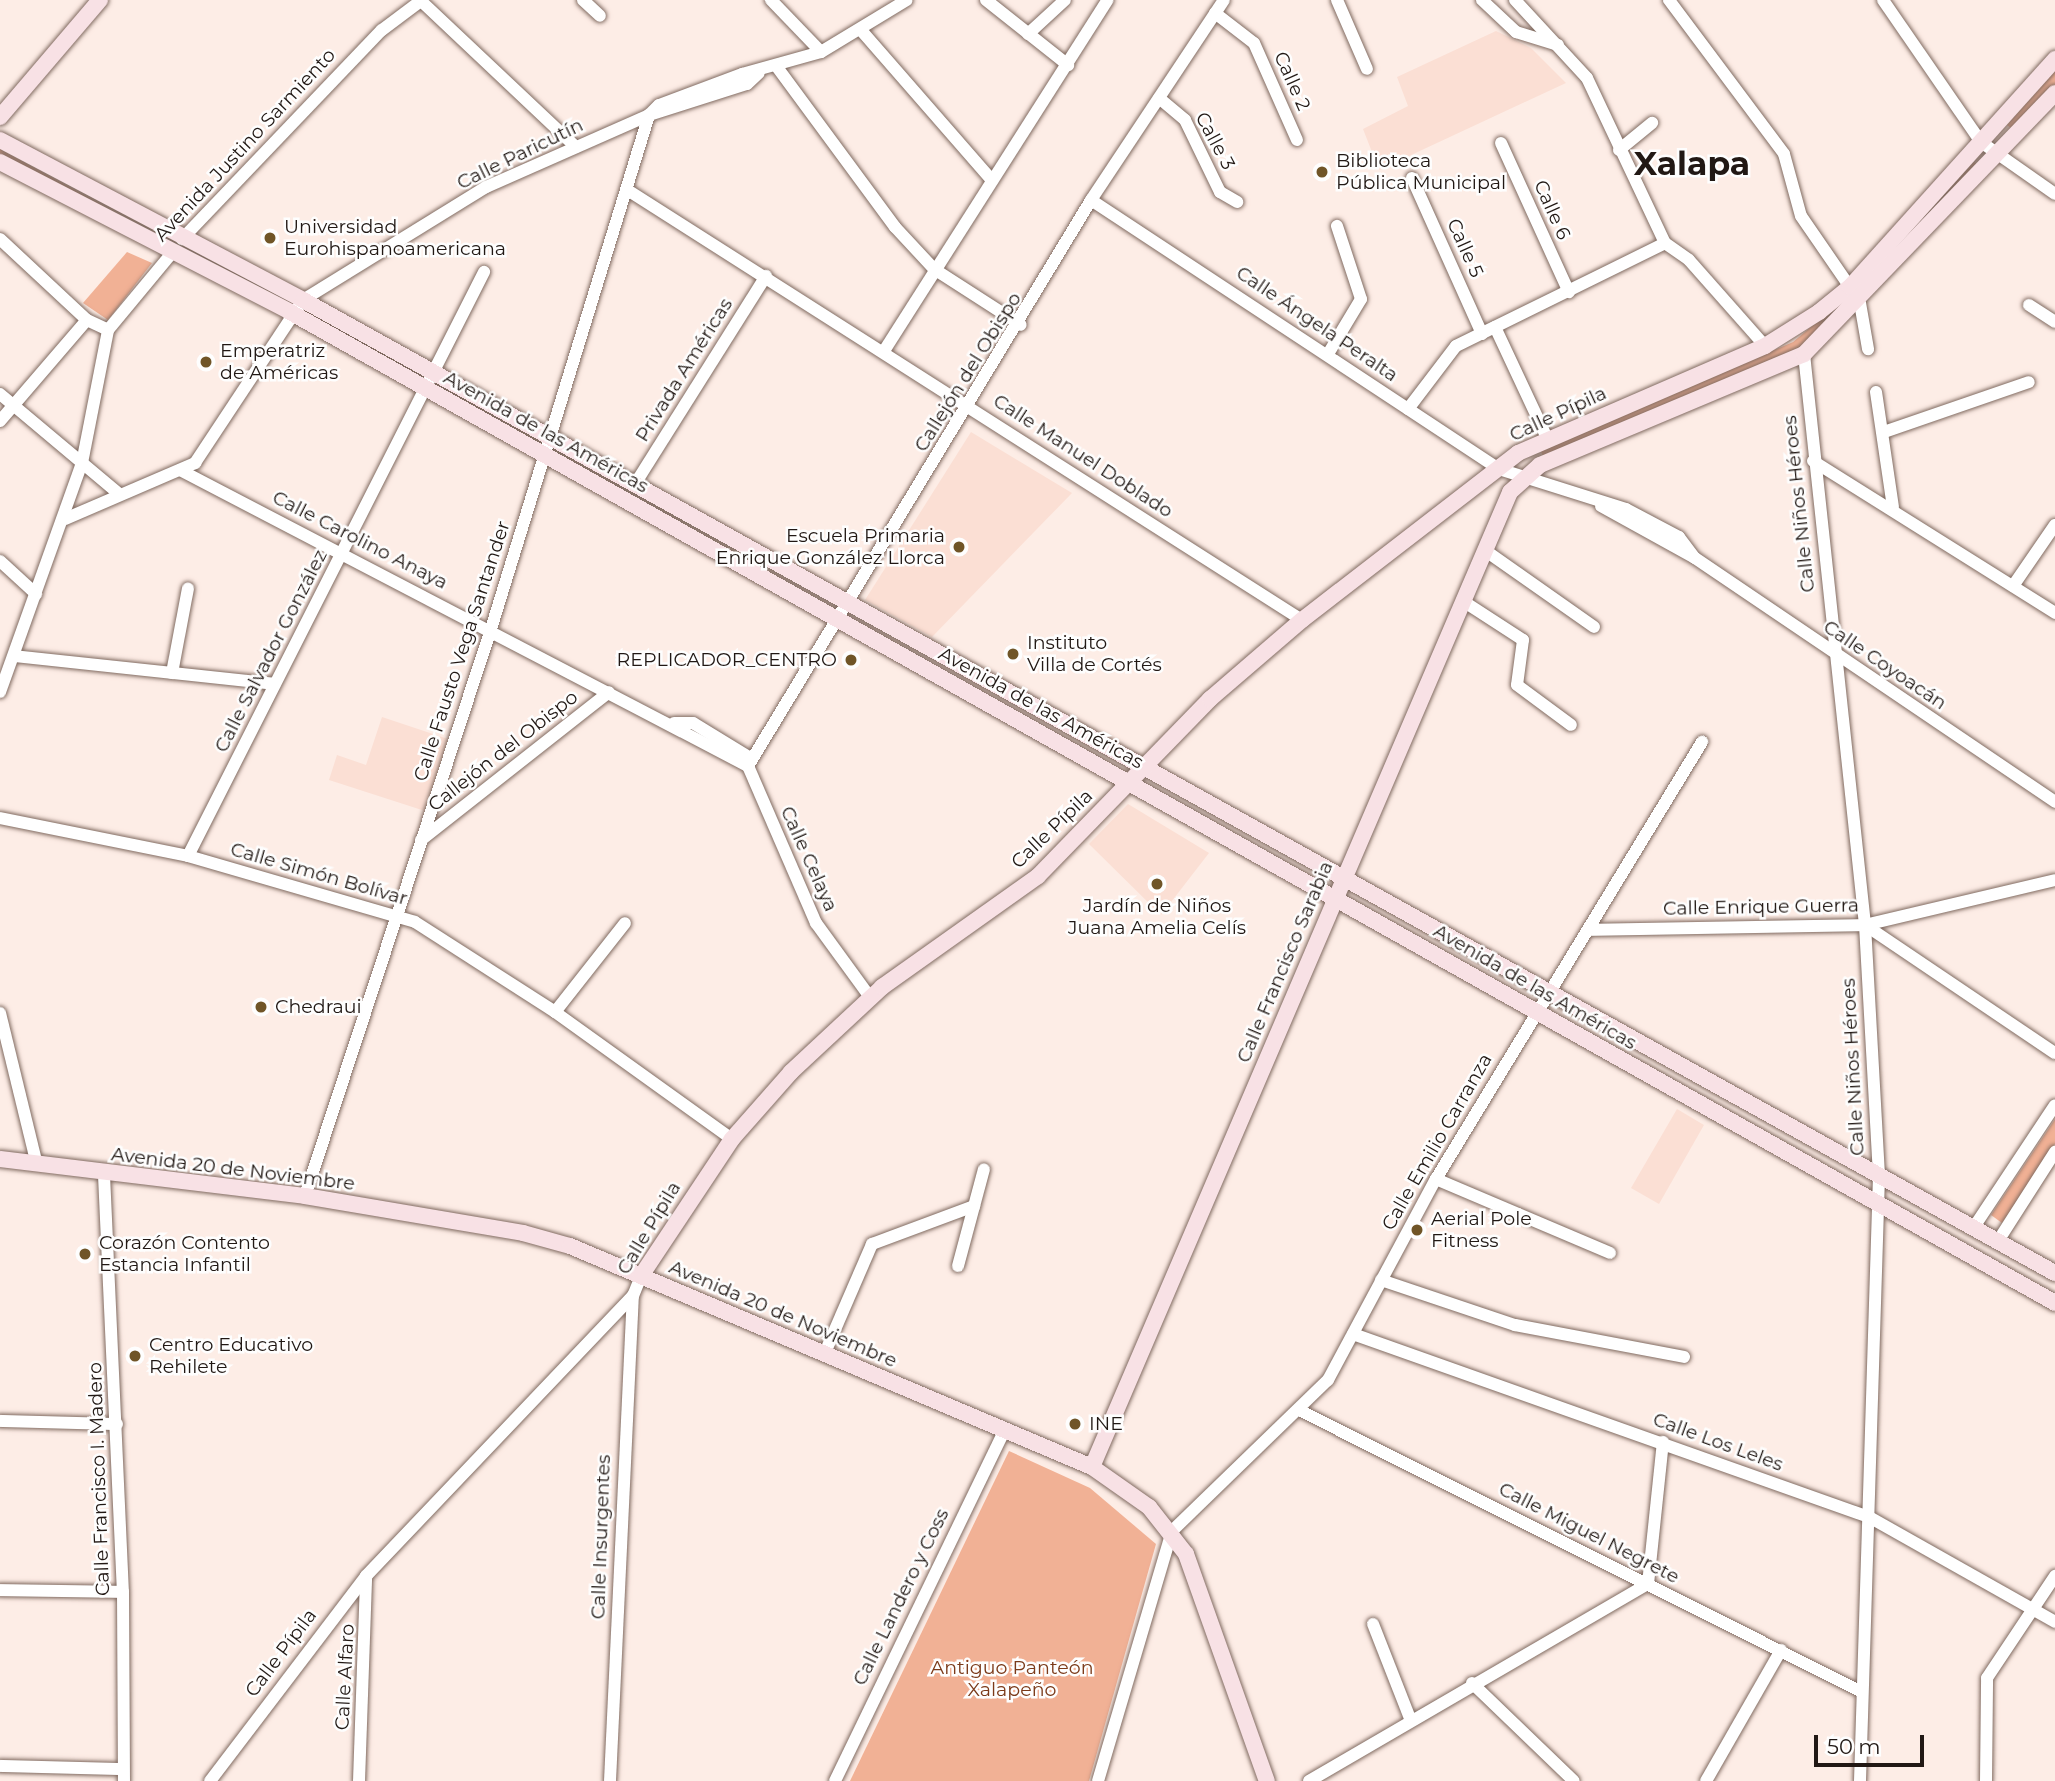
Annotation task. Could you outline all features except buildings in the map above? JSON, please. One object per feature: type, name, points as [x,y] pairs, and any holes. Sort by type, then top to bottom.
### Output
[{"type":"main road","points":[[0,117],[100,0]]},
{"type":"main road","name":"Calle Pípila","points":[[641,1276],[732,1139],[870,997],[1038,876],[1129,781],[1302,620],[1499,469],[1548,440],[1765,346],[1850,287],[2055,59]]},
{"type":"main road","name":"Calle Pípila","points":[[1524,477],[1804,354],[1860,303],[2055,93]]},
{"type":"main road","name":"Avenida de las Américas","points":[[0,140],[182,239],[303,300],[1146,765],[1549,993],[2055,1273]]},
{"type":"main road","name":"Avenida de las Américas","points":[[0,162],[171,254],[290,312],[838,621],[1335,895],[1533,1013],[1878,1199],[2055,1303]]},
{"type":"main road","name":"Avenida Justino Sarmiento","points":[[171,254],[182,239]]},
{"type":"main road","name":"Calle Francisco Sarabia","points":[[1092,1467],[1335,895],[1466,603],[1486,551],[1524,477]]},
{"type":"main road","name":"Avenida 20 de Noviembre","points":[[0,1159],[104,1175],[305,1196],[523,1233],[641,1276],[1092,1467],[1172,1531],[1198,1579],[1267,1781]]},
{"type":"street","points":[[421,0],[576,147]]},
{"type":"street","name":"Avenida Justino Sarmiento","points":[[182,239],[382,30],[421,0]]},
{"type":"street","points":[[583,0],[600,16]]},
{"type":"street","points":[[771,0],[821,52]]},
{"type":"street","name":"Calle Paricutín","points":[[180,470],[195,463],[290,312],[303,300],[486,187],[649,115],[659,105],[821,52],[907,0]]},
{"type":"street","points":[[986,0],[1068,65]]},
{"type":"street","points":[[1028,34],[1065,0]]},
{"type":"street","points":[[884,351],[990,178],[1068,65],[1108,0]]},
{"type":"street","name":"Callejón del Obispo","points":[[749,762],[1021,325],[1091,200],[1224,0]]},
{"type":"street","points":[[1338,0],[1367,69]]},
{"type":"street","points":[[1482,0],[1516,32],[1563,47]]},
{"type":"street","points":[[1515,0],[1563,47],[1587,78],[1665,243],[1689,260],[1765,346]]},
{"type":"street","points":[[1669,0],[1784,154],[1801,216],[1850,287]]},
{"type":"street","points":[[1883,0],[1981,142],[2055,194]]},
{"type":"street","name":"Calle 2","points":[[1215,13],[1254,43],[1297,140]]},
{"type":"street","points":[[860,29],[990,178]]},
{"type":"street","points":[[777,67],[895,227],[934,268],[1021,325]]},
{"type":"street","name":"Calle 3","points":[[1159,98],[1185,120],[1220,192],[1237,202]]},
{"type":"street","name":"Calle Fausto Vega Santander","points":[[305,1196],[491,629],[549,437],[629,191],[649,115]]},
{"type":"street","points":[[1619,150],[1652,123]]},
{"type":"street","name":"Calle 6","points":[[1501,143],[1569,292]]},
{"type":"street","name":"Calle 5","points":[[1412,178],[1482,334]]},
{"type":"street","name":"Calle Manuel Doblado","points":[[629,191],[884,351],[1302,620]]},
{"type":"street","name":"Calle Ángela Peralta","points":[[1091,200],[1499,469],[1524,477]]},
{"type":"street","points":[[1328,354],[1361,299],[1337,226]]},
{"type":"street","points":[[0,239],[87,320],[108,330],[82,463],[65,519],[0,692]]},
{"type":"street","points":[[1408,409],[1442,357],[1495,327],[1665,243]]},
{"type":"street","name":"Avenida Justino Sarmiento","points":[[108,330],[171,254]]},
{"type":"street","name":"Calle Salvador González","points":[[188,856],[345,552],[424,388],[484,272]]},
{"type":"street","name":"Privada Américas","points":[[635,484],[766,276]]},
{"type":"street","points":[[1860,303],[1868,349]]},
{"type":"street","points":[[2029,304],[2055,322]]},
{"type":"street","points":[[0,421],[87,320]]},
{"type":"street","points":[[1495,327],[1548,440]]},
{"type":"street","name":"Calle Niños Héroes","points":[[1804,354],[1813,461],[1865,925],[1879,1176],[1869,1517],[1860,1691],[1860,1781]]},
{"type":"street","points":[[1884,432],[2029,382]]},
{"type":"street","points":[[1876,392],[1893,507]]},
{"type":"street","points":[[0,394],[119,494]]},
{"type":"street","points":[[1813,461],[1893,507],[2055,613]]},
{"type":"street","points":[[65,519],[180,470]]},
{"type":"street","name":"Calle Carolino Anaya","points":[[180,470],[345,552],[609,692],[749,762]]},
{"type":"street","name":"Calle Coyoacán","points":[[1524,477],[1601,506],[1696,558],[1835,656],[2055,802]]},
{"type":"street","points":[[2013,586],[2055,525]]},
{"type":"street","points":[[1486,551],[1594,627]]},
{"type":"street","points":[[0,561],[36,594]]},
{"type":"street","points":[[172,673],[188,588]]},
{"type":"street","points":[[1466,603],[1523,640],[1517,685],[1571,725]]},
{"type":"street","points":[[14,656],[275,684]]},
{"type":"street","name":"Callejón del Obispo","points":[[421,840],[609,692]]},
{"type":"street","name":"Calle Emilio Carranza","points":[[1172,1531],[1301,1411],[1328,1380],[1436,1179],[1533,1013],[1549,993],[1702,742]]},
{"type":"street","name":"Calle Celaya","points":[[749,762],[816,923],[870,997]]},
{"type":"street","name":"Calle Simón Bolívar","points":[[0,818],[188,856],[396,914],[555,1012],[732,1139]]},
{"type":"street","name":"Calle Enrique Guerra","points":[[1588,929],[1865,925],[2055,880]]},
{"type":"street","points":[[555,1012],[625,923]]},
{"type":"street","points":[[1865,925],[2055,1053]]},
{"type":"street","points":[[0,1013],[37,1165]]},
{"type":"street","points":[[1975,1227],[2055,1105]]},
{"type":"street","points":[[1998,1241],[2055,1152]]},
{"type":"street","points":[[958,1266],[984,1169]]},
{"type":"street","name":"Calle Francisco I. Madero","points":[[104,1175],[123,1592],[123,1775]]},
{"type":"street","points":[[1436,1179],[1611,1253]]},
{"type":"street","points":[[824,1355],[872,1244],[974,1206]]},
{"type":"street","name":"Calle Pípila","points":[[210,1781],[366,1576],[633,1296],[641,1276]]},
{"type":"street","points":[[1381,1280],[1515,1325],[1684,1357]]},
{"type":"street","name":"Calle Insurgentes","points":[[610,1781],[633,1296]]},
{"type":"street","name":"Calle Los Leles","points":[[1353,1334],[1869,1517],[2055,1622]]},
{"type":"street","name":"Calle Miguel Negrete","points":[[1301,1411],[1860,1691]]},
{"type":"street","points":[[0,1421],[117,1424]]},
{"type":"street","name":"Calle Landero y Coss","points":[[835,1781],[1004,1431]]},
{"type":"street","points":[[1310,1781],[1472,1683],[1648,1584],[1662,1442]]},
{"type":"street","points":[[1098,1781],[1172,1531]]},
{"type":"street","name":"Calle Alfaro","points":[[359,1781],[366,1576]]},
{"type":"street","points":[[1986,1781],[1987,1678],[2055,1576]]},
{"type":"street","points":[[0,1590],[123,1592]]},
{"type":"street","points":[[1373,1624],[1411,1721]]},
{"type":"street","points":[[1706,1781],[1781,1650]]},
{"type":"street","points":[[1472,1683],[1574,1781]]},
{"type":"street","points":[[0,1766],[123,1775]]},
{"type":"shaded area","points":[[1496,31],[1531,48],[1566,83],[1379,170],[1363,129],[1408,106],[1397,77]]},
{"type":"shaded area","name":"Escuela Primaria Enrique González Llorca","points":[[971,432],[1072,493],[932,637],[865,600]]},
{"type":"shaded area","points":[[382,717],[448,739],[425,811],[329,780],[337,755],[366,765]]},
{"type":"shaded area","name":"Jardín de Niños Juana Amelia Celís","points":[[1128,804],[1209,853],[1161,915],[1089,844]]},
{"type":"shaded area","points":[[1677,1109],[1704,1125],[1659,1204],[1631,1188]]},
{"type":"green space","points":[[2055,70],[2055,85],[2015,131],[2007,125]]},
{"type":"green space","points":[[0,149],[175,245],[0,159]]},
{"type":"green space","points":[[1974,162],[1980,167],[1824,330],[1797,349],[1544,458],[1540,450],[1793,342],[1856,289]]},
{"type":"green space","points":[[127,252],[152,263],[108,320],[83,303]]},
{"type":"green space","points":[[2055,1119],[2055,1144],[2002,1223],[1991,1215]]},
{"type":"green space","name":"Antiguo Panteón Xalapeño","points":[[1009,1451],[1090,1488],[1156,1544],[1089,1781],[850,1781]]},
{"type":"place","name":"Biblioteca Pública Municipal","points":[[1322,172]]},
{"type":"place","name":"Universidad Eurohispanoamericana","points":[[270,238]]},
{"type":"place","name":"Emperatriz de Américas","points":[[206,362]]},
{"type":"place","name":"Escuela Primaria Enrique González Llorca","points":[[959,547]]},
{"type":"place","name":"Instituto Villa de Cortés","points":[[1013,654]]},
{"type":"place","name":"REPLICADOR_CENTRO","points":[[851,660]]},
{"type":"place","name":"Jardín de Niños Juana Amelia Celís","points":[[1157,884]]},
{"type":"place","name":"Chedraui","points":[[261,1007]]},
{"type":"place","name":"Aerial Pole Fitness","points":[[1417,1230]]},
{"type":"place","name":"Corazón Contento Estancia Infantil","points":[[85,1254]]},
{"type":"place","name":"Centro Educativo Rehilete","points":[[135,1356]]},
{"type":"place","name":"INE","points":[[1075,1424]]},
{"type":"district","name":"Xalapa","points":[[1692,164]]}]
